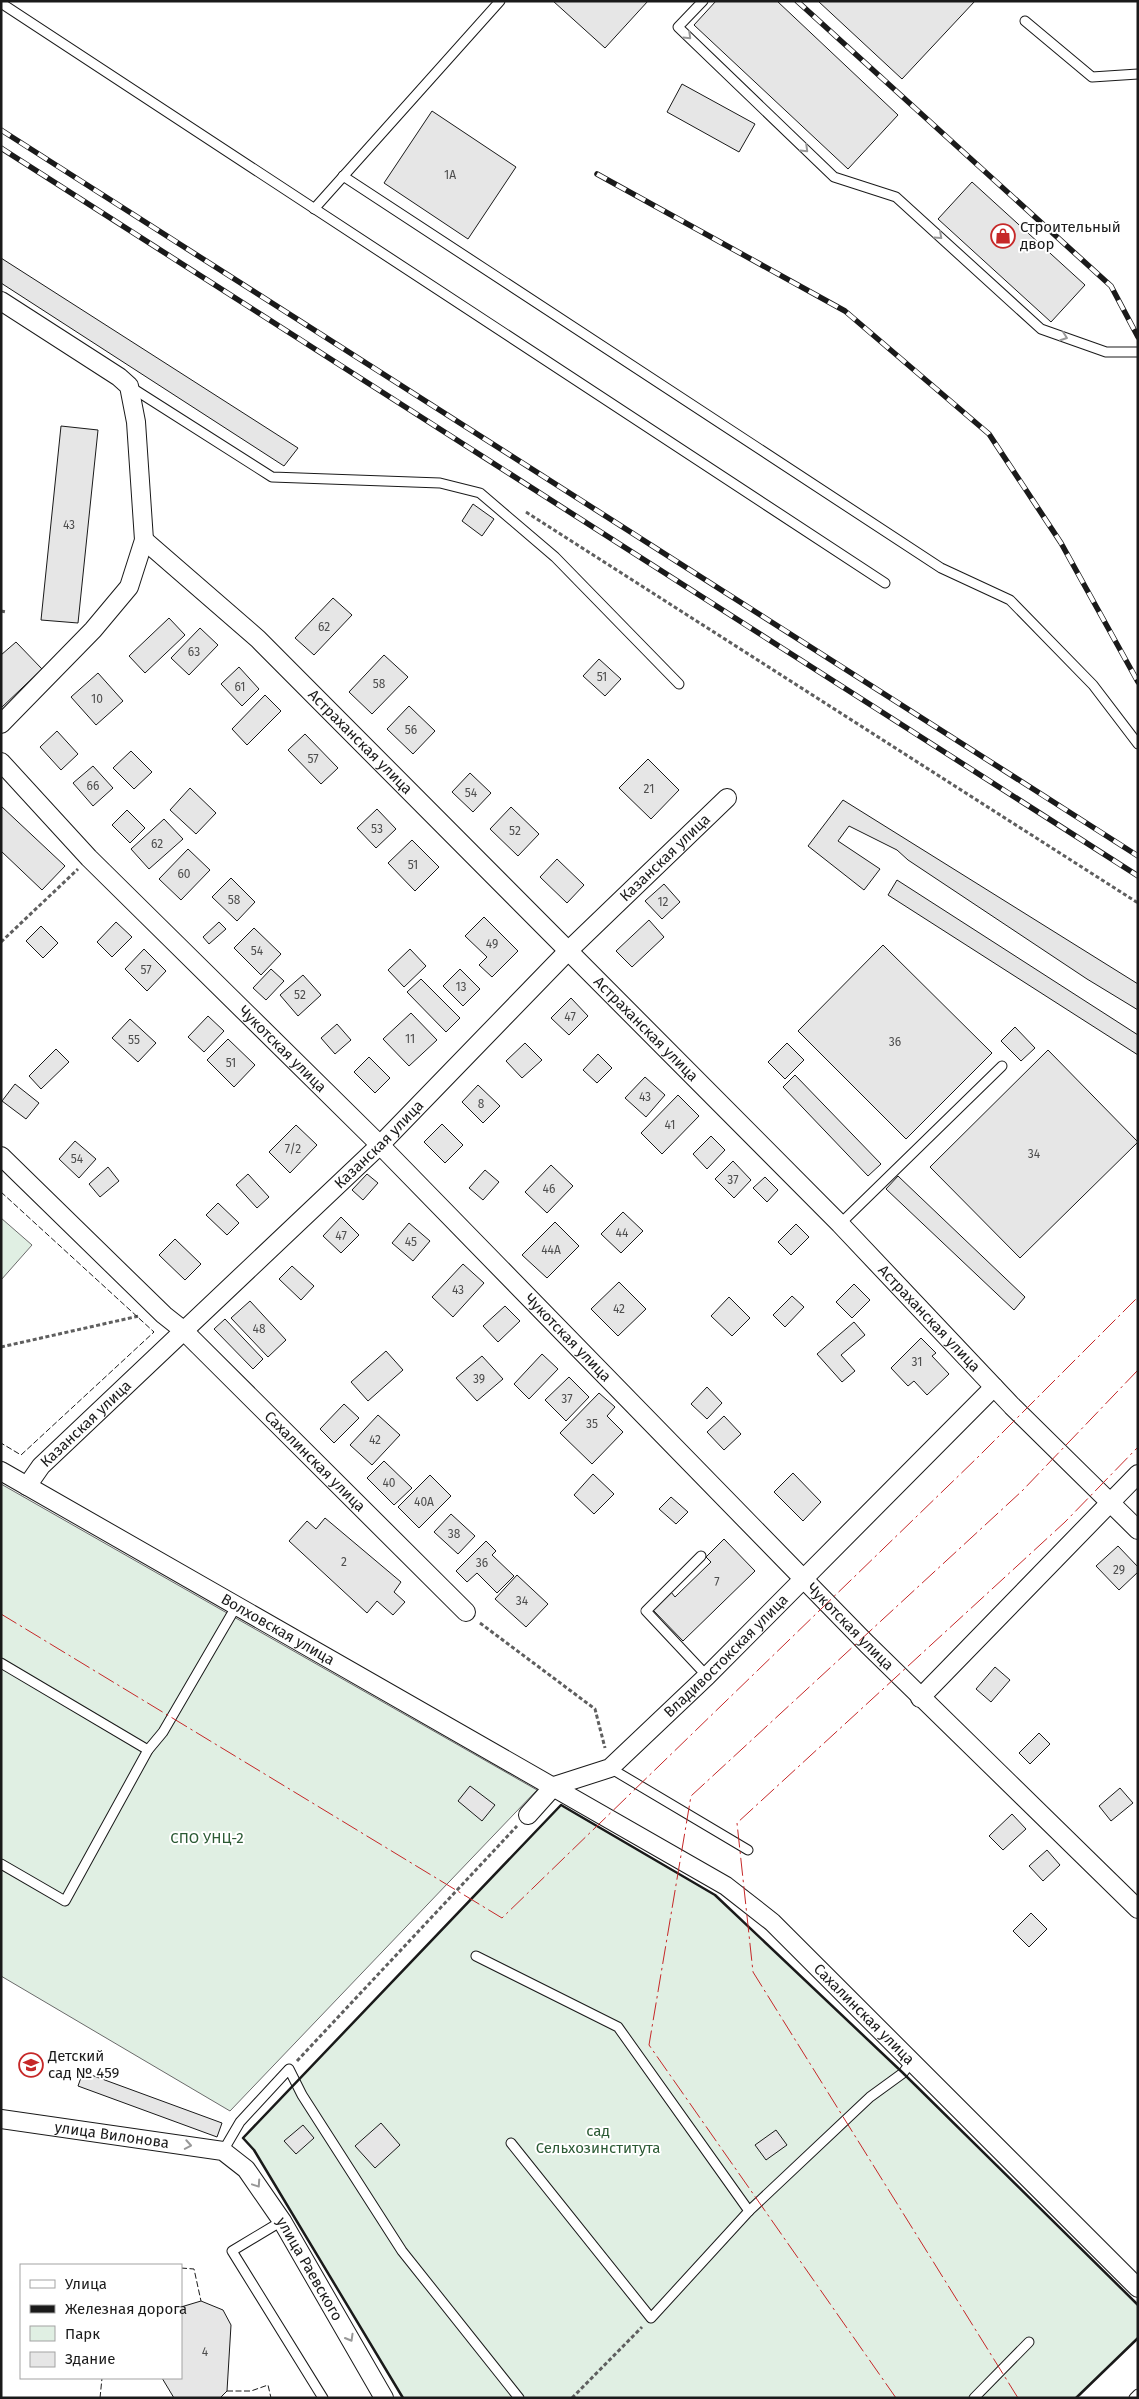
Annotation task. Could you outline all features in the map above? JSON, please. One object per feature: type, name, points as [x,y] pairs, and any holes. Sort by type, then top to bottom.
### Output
[{"type":"street","points":[[1,300],[119,376],[129,386],[136,422],[144,540],[128,586],[93,630],[1,724]]},
{"type":"street","name":"Астраханская улица","points":[[144,540],[258,639],[840,1224],[994,1387],[1138,1530]]},
{"type":"street","name":"Чукотская улица","points":[[1,762],[89,858],[380,1145],[920,1698],[1138,1909]]},
{"type":"street","name":"Казанская улица","points":[[27,1486],[41,1466],[380,1145],[569,950],[727,798]]},
{"type":"street","name":"Сахалинская улица","points":[[1,1156],[164,1315],[183,1330],[466,1612]]},
{"type":"street","name":"Владивостокская улица","points":[[554,1786],[610,1768],[707,1676],[802,1578],[994,1387]]},
{"type":"street","name":"Волховская улица","points":[[1,1471],[554,1786]]},
{"type":"street","points":[[920,1698],[1138,1474]]},
{"type":"street","points":[[528,1815],[554,1786]]},
{"type":"street","name":"Сахалинская улица","points":[[554,1786],[726,1886],[772,1922],[1138,2288]]},
{"type":"street","name":"улица Вилонова","points":[[1,2119],[222,2151]]},
{"type":"street","name":"улица Раевского","points":[[222,2151],[246,2169],[282,2221],[384,2398]]},
{"type":"lane","points":[[314,209],[500,1]]},
{"type":"lane","points":[[703,1],[678,27],[834,177],[896,197],[1041,329],[1106,352],[1138,352]]},
{"type":"lane","points":[[1,3],[885,583]]},
{"type":"lane","points":[[1025,21],[1092,77],[1138,74]]},
{"type":"lane","points":[[343,176],[941,568],[1010,600],[1093,685],[1138,744]]},
{"type":"lane","points":[[129,386],[272,477],[440,483],[480,493],[555,557],[679,684]]},
{"type":"lane","points":[[840,1224],[1002,1066]]},
{"type":"lane","points":[[701,1556],[646,1610],[707,1676]]},
{"type":"lane","points":[[1,1864],[64,1901],[148,1750],[163,1732],[237,1606]]},
{"type":"lane","points":[[1,1663],[148,1750]]},
{"type":"lane","points":[[610,1768],[748,1850]]},
{"type":"lane","points":[[476,1956],[618,2027],[749,2211]]},
{"type":"lane","points":[[511,2143],[651,2318],[749,2211],[870,2097],[903,2073],[911,2062]]},
{"type":"lane","points":[[222,2151],[240,2122],[290,2069],[302,2095],[402,2251],[519,2398]]},
{"type":"lane","points":[[282,2221],[232,2251],[324,2398]]},
{"type":"lane","points":[[974,2398],[1029,2342]]},
{"type":"lane","points":[[1134,2398],[1138,2394]]},
{"type":"path","points":[[524,511],[1138,903]]},
{"type":"path","points":[[1,611],[6,612]]},
{"type":"path","points":[[1,942],[89,858]]},
{"type":"path","points":[[1,1347],[137,1316],[164,1315]]},
{"type":"path","points":[[466,1612],[595,1709],[610,1768]]},
{"type":"path","points":[[290,2069],[528,1815]]},
{"type":"path","points":[[572,2398],[651,2318]]},
{"type":"green space","points":[[1,1218],[32,1245],[1,1280]]},
{"type":"green space","name":"СПО УНЦ-2","points":[[1,1484],[537,1790],[230,2111],[1,1976]]},
{"type":"green space","name":"сад Сельхозинститута","points":[[561,1805],[715,1895],[903,2073],[1138,2305],[1138,2338],[1076,2398],[403,2398],[254,2150],[243,2138]]},
{"type":"building","points":[[553,1],[648,1],[605,48]]},
{"type":"building","points":[[716,1],[777,1],[898,115],[848,169],[694,25]]},
{"type":"building","points":[[818,1],[975,1],[902,79]]},
{"type":"building","points":[[682,84],[755,124],[739,152],[667,112]]},
{"type":"building","points":[[432,111],[516,167],[468,239],[384,183]]},
{"type":"building","points":[[972,182],[1085,285],[1051,322],[938,219]]},
{"type":"building","points":[[1,258],[298,448],[284,466],[1,283]]},
{"type":"building","points":[[61,426],[98,430],[78,623],[41,620]]},
{"type":"building","points":[[473,504],[494,519],[482,536],[462,521]]},
{"type":"building","points":[[333,598],[352,615],[314,655],[295,638]]},
{"type":"building","points":[[169,618],[185,635],[145,673],[129,656]]},
{"type":"building","points":[[200,628],[218,645],[189,675],[171,658]]},
{"type":"building","points":[[16,642],[42,669],[1,708],[1,655]]},
{"type":"building","points":[[384,655],[408,677],[372,714],[349,692]]},
{"type":"building","points":[[599,659],[621,679],[605,696],[583,676]]},
{"type":"building","points":[[239,667],[259,689],[242,706],[221,684]]},
{"type":"building","points":[[98,673],[123,701],[96,725],[71,697]]},
{"type":"building","points":[[265,695],[281,711],[247,745],[232,729]]},
{"type":"building","points":[[409,706],[435,731],[413,754],[387,729]]},
{"type":"building","points":[[57,731],[78,754],[61,770],[40,747]]},
{"type":"building","points":[[305,734],[338,768],[321,784],[288,750]]},
{"type":"building","points":[[131,751],[152,772],[134,789],[113,768]]},
{"type":"building","points":[[648,759],[679,790],[651,819],[619,788]]},
{"type":"building","points":[[93,766],[113,788],[93,806],[73,783]]},
{"type":"building","points":[[470,773],[491,793],[473,812],[452,792]]},
{"type":"building","points":[[190,788],[216,813],[196,834],[170,810]]},
{"type":"building","points":[[843,800],[1138,984],[1138,1010],[1087,979],[908,860],[897,850],[849,826],[838,841],[880,869],[864,890],[808,846]]},
{"type":"building","points":[[1,806],[65,866],[42,890],[1,851]]},
{"type":"building","points":[[511,807],[539,834],[518,856],[490,829]]},
{"type":"building","points":[[377,809],[396,829],[376,848],[357,828]]},
{"type":"building","points":[[127,810],[145,828],[130,843],[112,825]]},
{"type":"building","points":[[164,819],[183,839],[149,869],[131,849]]},
{"type":"building","points":[[412,840],[439,867],[415,891],[388,863]]},
{"type":"building","points":[[188,849],[210,870],[181,900],[159,879]]},
{"type":"building","points":[[557,859],[584,885],[567,903],[540,877]]},
{"type":"building","points":[[231,878],[255,902],[237,921],[212,897]]},
{"type":"building","points":[[897,880],[1138,1035],[1138,1055],[888,895]]},
{"type":"building","points":[[664,884],[680,902],[662,919],[645,901]]},
{"type":"building","points":[[484,917],[518,951],[492,977],[479,965],[487,957],[465,936]]},
{"type":"building","points":[[649,920],[664,937],[632,967],[616,951]]},
{"type":"building","points":[[116,922],[132,937],[112,957],[97,942]]},
{"type":"building","points":[[219,922],[226,929],[209,944],[203,937]]},
{"type":"building","points":[[41,926],[58,943],[43,958],[26,941]]},
{"type":"building","points":[[254,928],[281,954],[261,975],[234,948]]},
{"type":"building","points":[[883,945],[992,1053],[906,1139],[798,1031]]},
{"type":"building","points":[[144,949],[166,971],[147,991],[125,969]]},
{"type":"building","points":[[410,949],[426,966],[404,987],[388,970]]},
{"type":"building","points":[[271,969],[284,981],[266,1000],[253,988]]},
{"type":"building","points":[[460,969],[480,989],[463,1006],[443,986]]},
{"type":"building","points":[[303,975],[321,995],[298,1016],[280,995]]},
{"type":"building","points":[[421,979],[460,1018],[446,1032],[407,992]]},
{"type":"building","points":[[571,998],[588,1016],[569,1035],[551,1018]]},
{"type":"building","points":[[411,1013],[437,1040],[409,1066],[383,1039]]},
{"type":"building","points":[[208,1016],[224,1031],[204,1052],[188,1037]]},
{"type":"building","points":[[130,1019],[156,1043],[138,1062],[112,1038]]},
{"type":"building","points":[[337,1024],[351,1040],[335,1054],[321,1038]]},
{"type":"building","points":[[1015,1027],[1035,1048],[1021,1061],[1001,1041]]},
{"type":"building","points":[[228,1039],[255,1065],[234,1087],[207,1060]]},
{"type":"building","points":[[525,1043],[542,1060],[522,1078],[506,1061]]},
{"type":"building","points":[[787,1043],[804,1060],[785,1079],[768,1062]]},
{"type":"building","points":[[56,1049],[69,1062],[41,1089],[29,1076]]},
{"type":"building","points":[[1048,1050],[1138,1142],[1020,1258],[930,1167]]},
{"type":"building","points":[[598,1054],[612,1068],[597,1083],[583,1070]]},
{"type":"building","points":[[369,1057],[390,1078],[375,1093],[354,1072]]},
{"type":"building","points":[[795,1075],[881,1164],[868,1176],[783,1087]]},
{"type":"building","points":[[645,1077],[665,1095],[646,1117],[625,1098]]},
{"type":"building","points":[[15,1084],[39,1103],[26,1119],[2,1101]]},
{"type":"building","points":[[478,1085],[500,1106],[483,1123],[462,1102]]},
{"type":"building","points":[[678,1095],[699,1116],[662,1154],[641,1133]]},
{"type":"building","points":[[442,1124],[463,1145],[445,1163],[424,1142]]},
{"type":"building","points":[[296,1125],[317,1145],[290,1173],[269,1152]]},
{"type":"building","points":[[711,1136],[725,1150],[707,1169],[693,1154]]},
{"type":"building","points":[[75,1141],[96,1159],[79,1178],[59,1159]]},
{"type":"building","points":[[733,1161],[751,1180],[734,1198],[715,1179]]},
{"type":"building","points":[[551,1165],[573,1186],[547,1213],[525,1192]]},
{"type":"building","points":[[108,1167],[119,1181],[100,1197],[89,1184]]},
{"type":"building","points":[[485,1170],[499,1182],[483,1200],[469,1188]]},
{"type":"building","points":[[248,1174],[269,1197],[257,1208],[236,1185]]},
{"type":"building","points":[[367,1174],[378,1183],[363,1200],[352,1190]]},
{"type":"building","points":[[898,1176],[1025,1297],[1014,1310],[886,1189]]},
{"type":"building","points":[[765,1177],[778,1190],[767,1202],[753,1188]]},
{"type":"building","points":[[218,1203],[239,1223],[227,1235],[206,1215]]},
{"type":"building","points":[[623,1212],[643,1231],[621,1253],[601,1234]]},
{"type":"building","points":[[341,1217],[359,1235],[341,1253],[323,1236]]},
{"type":"building","points":[[555,1222],[579,1246],[547,1278],[522,1255]]},
{"type":"building","points":[[409,1223],[430,1241],[413,1261],[392,1243]]},
{"type":"building","points":[[796,1224],[809,1237],[791,1255],[778,1242]]},
{"type":"building","points":[[175,1239],[201,1264],[185,1280],[159,1255]]},
{"type":"building","points":[[463,1264],[484,1283],[453,1317],[432,1297]]},
{"type":"building","points":[[292,1266],[314,1286],[301,1300],[279,1279]]},
{"type":"building","points":[[619,1282],[646,1309],[618,1336],[591,1309]]},
{"type":"building","points":[[854,1284],[870,1300],[852,1318],[836,1302]]},
{"type":"building","points":[[792,1296],[804,1307],[785,1327],[773,1315]]},
{"type":"building","points":[[729,1297],[750,1318],[732,1336],[711,1316]]},
{"type":"building","points":[[250,1301],[286,1340],[268,1357],[231,1318]]},
{"type":"building","points":[[505,1306],[520,1321],[498,1342],[483,1326]]},
{"type":"building","points":[[225,1319],[263,1359],[253,1369],[214,1329]]},
{"type":"building","points":[[854,1322],[865,1335],[841,1355],[855,1371],[842,1382],[817,1354]]},
{"type":"building","points":[[921,1338],[936,1353],[932,1356],[949,1374],[927,1395],[914,1381],[908,1386],[891,1368]]},
{"type":"building","points":[[386,1351],[403,1370],[368,1401],[351,1382]]},
{"type":"building","points":[[542,1354],[558,1369],[529,1399],[514,1384]]},
{"type":"building","points":[[482,1356],[503,1379],[477,1401],[456,1378]]},
{"type":"building","points":[[569,1377],[589,1397],[566,1421],[545,1400]]},
{"type":"building","points":[[707,1387],[722,1403],[707,1419],[691,1404]]},
{"type":"building","points":[[599,1393],[615,1407],[607,1416],[623,1432],[592,1464],[560,1433]]},
{"type":"building","points":[[344,1404],[359,1418],[334,1443],[320,1429]]},
{"type":"building","points":[[378,1415],[400,1435],[372,1465],[350,1445]]},
{"type":"building","points":[[724,1416],[741,1434],[724,1450],[707,1432]]},
{"type":"building","points":[[384,1461],[412,1488],[394,1505],[367,1478]]},
{"type":"building","points":[[793,1473],[821,1502],[803,1521],[774,1492]]},
{"type":"building","points":[[593,1474],[614,1494],[594,1514],[574,1495]]},
{"type":"building","points":[[430,1475],[451,1496],[419,1528],[398,1507]]},
{"type":"building","points":[[671,1497],[688,1512],[676,1524],[659,1509]]},
{"type":"building","points":[[451,1514],[475,1536],[458,1554],[434,1532]]},
{"type":"building","points":[[325,1518],[401,1582],[394,1592],[405,1602],[393,1615],[377,1601],[367,1613],[289,1541],[307,1521],[316,1529]]},
{"type":"building","points":[[724,1539],[755,1571],[683,1641],[653,1610],[671,1592],[675,1597],[711,1562],[706,1557]]},
{"type":"building","points":[[486,1541],[496,1551],[492,1555],[514,1576],[497,1593],[477,1573],[467,1582],[456,1571]]},
{"type":"building","points":[[1118,1546],[1138,1567],[1138,1572],[1119,1590],[1096,1566]]},
{"type":"building","points":[[517,1575],[548,1604],[526,1627],[495,1599]]},
{"type":"building","points":[[995,1667],[1010,1680],[991,1702],[976,1689]]},
{"type":"building","points":[[1039,1733],[1050,1744],[1030,1764],[1019,1753]]},
{"type":"building","points":[[470,1786],[495,1805],[482,1821],[458,1801]]},
{"type":"building","points":[[1120,1788],[1133,1803],[1111,1821],[1099,1806]]},
{"type":"building","points":[[1012,1814],[1026,1829],[1003,1850],[989,1836]]},
{"type":"building","points":[[1047,1850],[1060,1865],[1043,1881],[1029,1866]]},
{"type":"building","points":[[1031,1913],[1047,1929],[1029,1947],[1013,1931]]},
{"type":"building","points":[[83,2072],[222,2123],[217,2137],[78,2086]]},
{"type":"building","points":[[381,2123],[400,2145],[375,2168],[355,2146]]},
{"type":"building","points":[[303,2125],[314,2138],[296,2154],[284,2141]]},
{"type":"building","points":[[776,2130],[787,2145],[766,2160],[755,2145]]},
{"type":"building","points":[[201,2301],[223,2310],[231,2325],[227,2391],[220,2398],[174,2398],[163,2379],[182,2379],[182,2307]]},
{"type":"railway","points":[[797,1],[1111,286],[1138,337]]},
{"type":"railway","points":[[1,130],[1138,856]]},
{"type":"railway","points":[[1,148],[1138,876]]},
{"type":"railway","points":[[597,174],[845,311],[989,434],[1061,543],[1138,682]]},
{"type":"fence","points":[[1,1192],[154,1332],[21,1455],[1,1443]]},
{"type":"fence","points":[[182,2268],[194,2269],[201,2301]]},
{"type":"fence","points":[[100,2398],[102,2379]]},
{"type":"fence","points":[[227,2391],[251,2391],[268,2385],[271,2398]]},
{"type":"wall","points":[[403,2398],[254,2150],[243,2138],[561,1805],[715,1895],[903,2073],[1138,2305]]},
{"type":"wall","points":[[1076,2398],[1138,2338]]},
{"type":"power","points":[[1,1614],[502,1918],[978,1457],[1138,1297]]},
{"type":"power","points":[[896,2398],[649,2045],[691,1796],[1022,1491],[1138,1370]]},
{"type":"power","points":[[1018,2398],[753,1972],[737,1823],[1065,1522],[1138,1447]]},
{"type":"place","name":"Строительный двор","points":[[1003,236]]},
{"type":"place","name":"Детский сад № 459","points":[[31,2065]]}]
